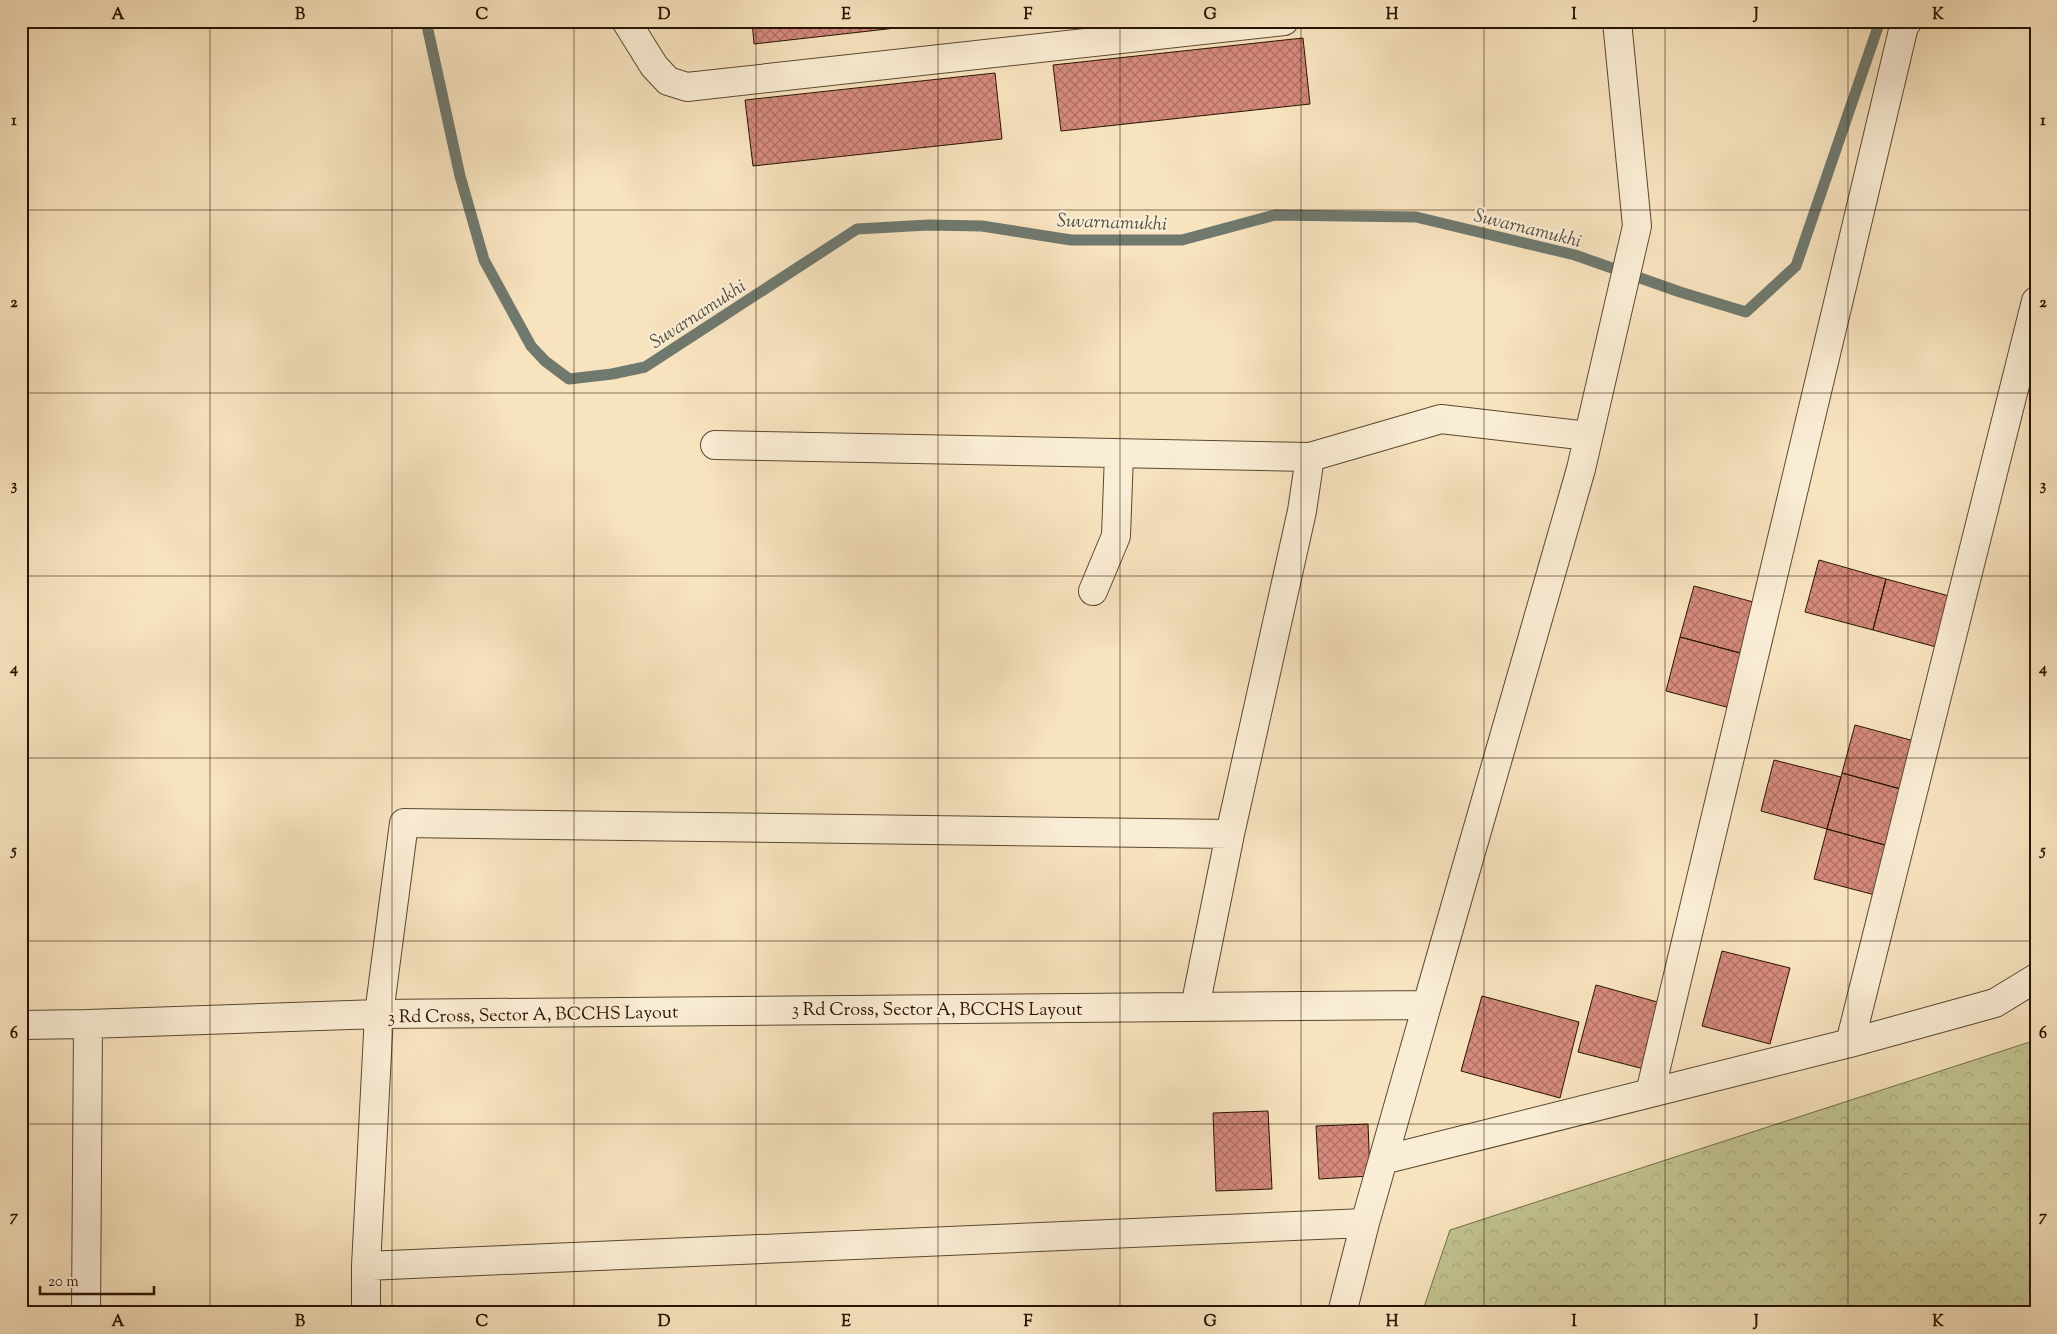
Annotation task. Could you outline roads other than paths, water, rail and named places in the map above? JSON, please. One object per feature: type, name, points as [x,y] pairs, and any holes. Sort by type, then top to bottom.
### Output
[{"type":"street","points":[[626,21],[654,66],[668,81],[688,87],[1284,21]]},
{"type":"street","points":[[1342,1313],[1365,1223],[1581,469],[1635,237],[1617,21]]},
{"type":"street","points":[[1650,1092],[1904,26],[1908,21]]},
{"type":"street","points":[[1850,1043],[2036,301]]},
{"type":"street","points":[[715,445],[1310,457],[1441,418],[1588,436]]},
{"type":"street","points":[[1093,591],[1116,536],[1119,454]]},
{"type":"street","points":[[1195,1007],[1230,834],[1302,511],[1310,457]]},
{"type":"street","points":[[21,1025],[380,1014],[404,823],[1230,834]]},
{"type":"street","points":[[1383,1160],[1850,1043],[1996,1003],[2036,978]]},
{"type":"street","name":"3 Rd Cross, Sector A, BCCHS Layout","points":[[366,1313],[366,1266],[380,1014],[1427,1005]]},
{"type":"street","points":[[86,1313],[88,1024]]},
{"type":"street","points":[[366,1266],[1365,1223]]},
{"type":"waterway","name":"Suvarnamukhi","points":[[426,21],[460,176],[484,260],[531,346],[545,361],[569,379],[612,374],[645,367],[857,229],[928,225],[982,226],[1071,240],[1182,240],[1275,215],[1416,217],[1575,255],[1680,292],[1746,312],[1796,266],[1880,21]]}]
